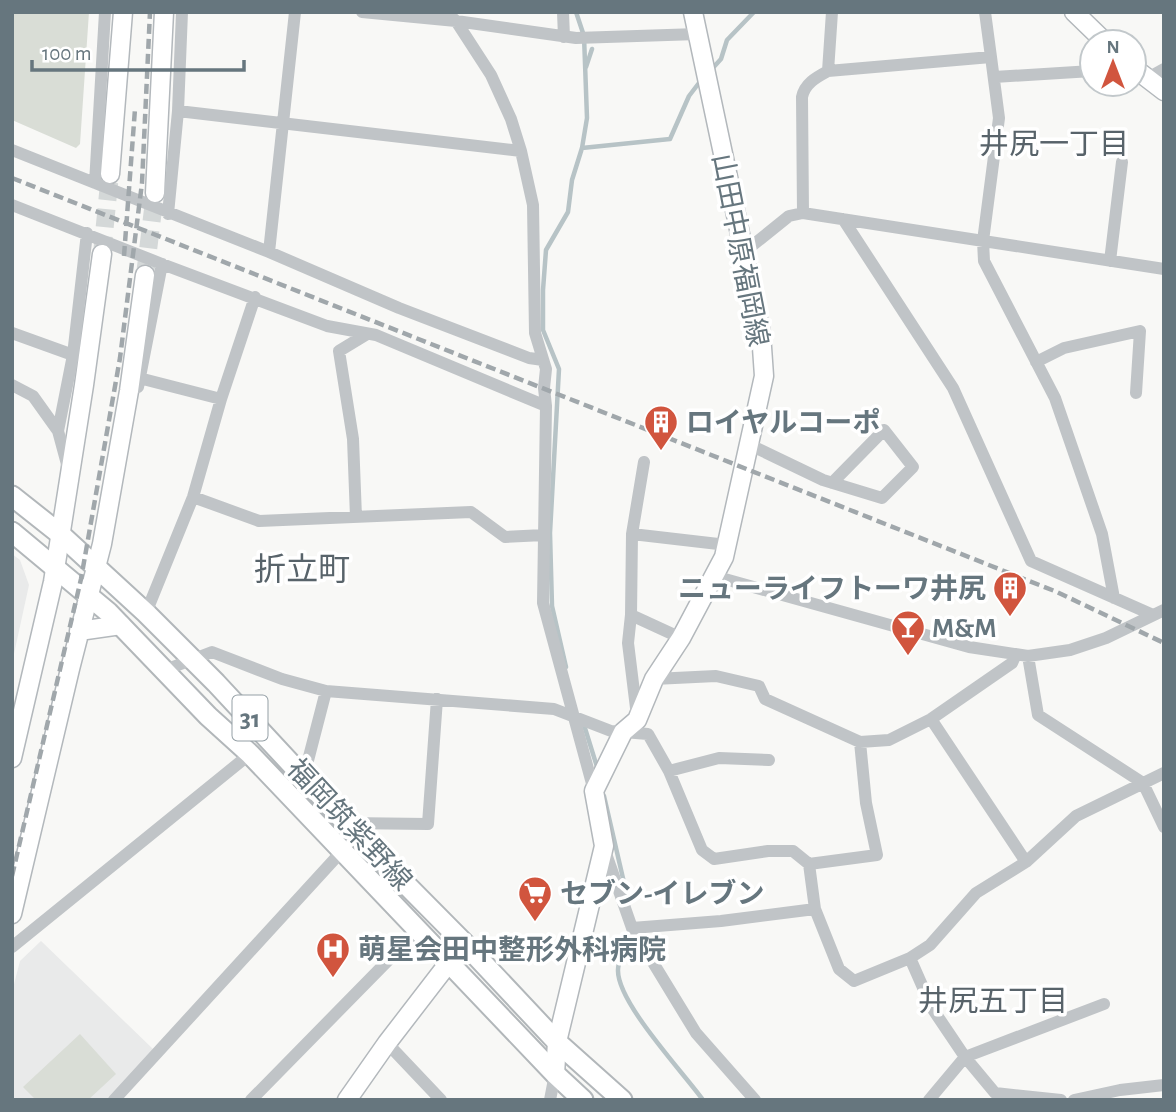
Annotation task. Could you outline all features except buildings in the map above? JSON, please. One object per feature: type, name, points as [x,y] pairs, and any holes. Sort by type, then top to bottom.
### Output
[{"type":"main road","name":"福岡筑紫野線","points":[[12,496],[97,567],[192,658],[557,1042],[622,1100]]},
{"type":"main road","name":"福岡筑紫野線","points":[[12,532],[121,625],[208,716],[250,754],[555,1074],[583,1100]]},
{"type":"street","points":[[95,183],[105,12]]},
{"type":"street","points":[[110,174],[123,12]]},
{"type":"street","points":[[155,193],[164,12]]},
{"type":"street","points":[[168,214],[178,111],[182,12]]},
{"type":"street","points":[[269,252],[295,12]]},
{"type":"street","points":[[362,12],[463,19],[570,37],[698,34]]},
{"type":"street","points":[[446,12],[463,19],[511,119],[533,205],[535,333],[546,369],[543,603],[575,716],[598,783],[604,846],[631,925],[696,1033],[755,1100]]},
{"type":"street","points":[[562,12],[570,37]]},
{"type":"street","name":"山田中原福岡線","points":[[598,783],[617,732],[637,720],[654,679],[681,638],[724,557],[764,376],[761,333],[693,12]]},
{"type":"street","points":[[828,71],[832,12]]},
{"type":"street","points":[[985,12],[999,118],[983,241],[984,261],[1055,398],[1102,534],[1114,598]]},
{"type":"street","points":[[1074,12],[1091,28]]},
{"type":"street","points":[[803,213],[803,90],[812,80],[828,71],[991,57]]},
{"type":"street","points":[[994,77],[1078,72]]},
{"type":"street","points":[[1148,80],[1164,91]]},
{"type":"street","points":[[178,111],[521,151]]},
{"type":"street","points":[[12,150],[269,252],[399,308],[529,358],[543,360]]},
{"type":"street","points":[[1110,261],[1122,162]]},
{"type":"street","points":[[12,205],[327,326],[376,335],[546,406]]},
{"type":"street","points":[[743,253],[789,216],[803,213],[1164,269]]},
{"type":"street","points":[[843,219],[953,388],[1031,561],[1114,598],[1159,612]]},
{"type":"street","points":[[58,431],[73,355],[87,233]]},
{"type":"street","points":[[12,758],[50,599],[102,254]]},
{"type":"street","points":[[114,477],[127,450],[162,264]]},
{"type":"street","points":[[12,914],[79,631],[97,567],[129,391],[145,275]]},
{"type":"street","points":[[146,613],[193,497],[221,399],[255,298]]},
{"type":"street","points":[[1036,362],[1064,348],[1140,331],[1136,393]]},
{"type":"street","points":[[12,332],[73,355]]},
{"type":"street","points":[[356,517],[354,439],[339,351],[367,334]]},
{"type":"street","points":[[139,378],[221,399]]},
{"type":"street","points":[[12,385],[33,396],[58,431],[70,475]]},
{"type":"street","points":[[748,444],[832,483],[881,498],[913,467],[884,430],[832,483]]},
{"type":"street","points":[[637,720],[628,643],[632,534],[644,462]]},
{"type":"street","points":[[193,497],[259,521],[471,512],[505,537],[544,535]]},
{"type":"street","points":[[632,534],[727,545]]},
{"type":"street","points":[[714,576],[969,647],[1022,655],[1070,650],[1106,638],[1159,612]]},
{"type":"street","points":[[631,615],[681,638]]},
{"type":"street","points":[[79,631],[121,625]]},
{"type":"street","points":[[165,670],[212,652],[282,679],[326,691],[554,709],[617,732],[648,734],[669,771],[702,850],[714,859],[768,850],[793,851],[809,864],[814,909],[839,969],[854,981],[910,958],[930,945],[976,892],[1026,862],[1076,816],[1164,773]]},
{"type":"street","points":[[654,679],[716,676],[759,686],[765,699],[860,742],[889,740],[931,719],[1022,655]]},
{"type":"street","points":[[1022,655],[1038,715],[1143,783],[1164,827]]},
{"type":"street","points":[[304,776],[326,691]]},
{"type":"street","points":[[346,823],[428,824],[436,699]]},
{"type":"street","points":[[931,719],[1026,862]]},
{"type":"street","points":[[809,864],[877,855],[866,803],[860,742]]},
{"type":"street","points":[[12,947],[250,754]]},
{"type":"street","points":[[669,771],[719,758],[769,760]]},
{"type":"street","points":[[550,1100],[557,1042],[604,846]]},
{"type":"street","points":[[114,1100],[342,851]]},
{"type":"street","points":[[631,925],[721,921],[814,909]]},
{"type":"street","points":[[251,1100],[418,930]]},
{"type":"street","points":[[347,1100],[464,943]]},
{"type":"street","points":[[910,958],[932,1007],[965,1057],[995,1093],[1061,1100]]},
{"type":"street","points":[[929,1100],[965,1057],[1104,1004]]},
{"type":"street","points":[[387,1043],[441,1100]]},
{"type":"street","points":[[1074,1100],[1120,1090],[1164,1085]]},
{"type":"shaded area","points":[[12,12],[89,12],[80,144],[76,148],[12,120]]},
{"type":"shaded area","points":[[12,554],[20,560],[29,585],[12,663]]},
{"type":"shaded area","points":[[41,941],[153,1049],[108,1100],[12,1100],[12,992],[20,961]]},
{"type":"shaded area","points":[[80,1034],[116,1074],[88,1100],[36,1100],[23,1087]]},
{"type":"waterway","points":[[566,667],[552,606],[550,533],[559,369],[543,330],[543,290],[546,250],[568,212],[572,180],[582,148],[587,118],[584,36],[576,12]]},
{"type":"waterway","points":[[711,70],[721,59],[727,40],[754,12]]},
{"type":"waterway","points":[[586,67],[592,49]]},
{"type":"waterway","points":[[582,148],[670,139],[689,96],[702,79]]},
{"type":"waterway","points":[[584,725],[598,770]]},
{"type":"waterway","points":[[604,796],[628,900]]},
{"type":"waterway","points":[[632,935],[618,966],[621,984],[639,1018],[703,1100]]},
{"type":"tunnel","points":[[102,254],[110,174]]},
{"type":"tunnel","points":[[145,275],[155,193]]},
{"type":"railway","points":[[12,876],[81,579],[120,358],[142,183],[150,12]]},
{"type":"railway","points":[[124,256],[135,109]]},
{"type":"railway","points":[[12,178],[1057,592],[1164,643]]},
{"type":"place","name":"ロイヤルコーポ","points":[[661,452]]},
{"type":"place","name":"ニューライフトーワ井尻","points":[[1010,618]]},
{"type":"place","name":"M&M","points":[[908,657]]},
{"type":"place","name":"セブン-イレブン","points":[[535,923]]},
{"type":"place","name":"萌星会田中整形外科病院","points":[[333,979]]},
{"type":"district","name":"井尻一丁目","points":[[1054,144]]},
{"type":"district","name":"折立町","points":[[302,569]]},
{"type":"district","name":"井尻五丁目","points":[[993,1001]]}]
